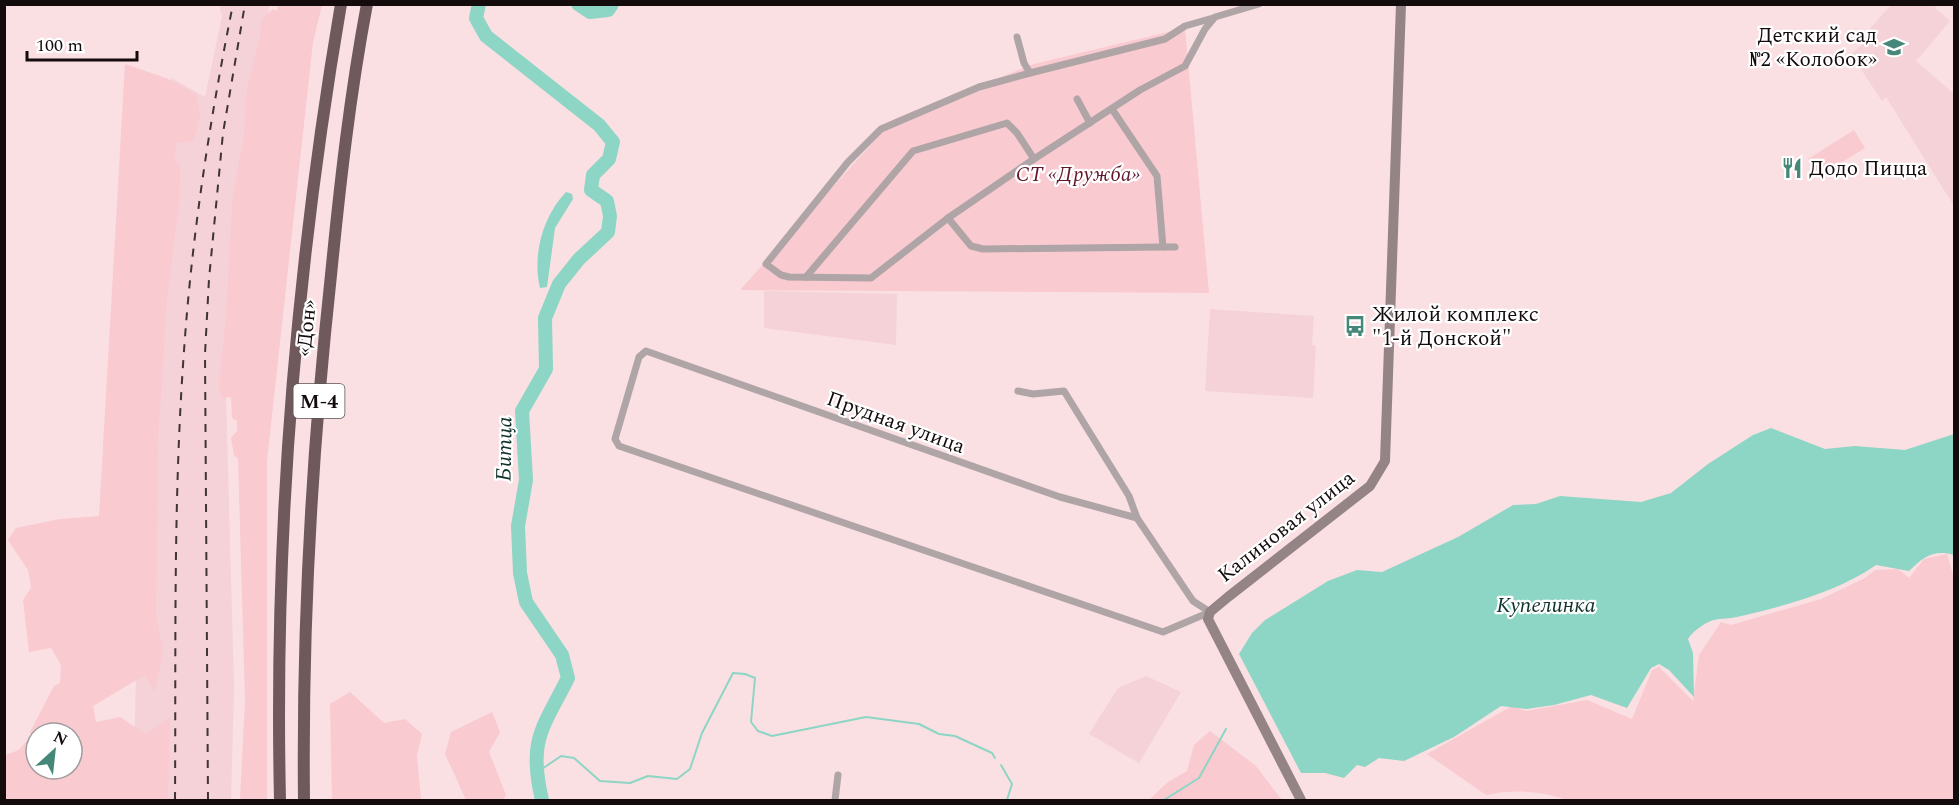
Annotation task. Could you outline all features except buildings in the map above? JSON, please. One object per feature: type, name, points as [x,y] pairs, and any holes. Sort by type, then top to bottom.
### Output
[{"type":"highway","name":"«Дон»","points":[[280,801],[278,652],[284,520],[304,273],[341,4]]},
{"type":"highway","name":"«Дон»","points":[[304,801],[303,708],[309,512],[336,223],[350,105],[367,4]]},
{"type":"street","points":[[1215,17],[1205,29],[1185,66],[1034,159],[948,218],[871,278],[781,275],[766,264],[872,136],[896,121],[956,95],[996,81],[1158,41],[1185,26],[1215,17],[1259,4]]},
{"type":"street","name":"Калиновая улица","points":[[1301,801],[1209,624],[1210,612],[1370,486],[1385,461],[1401,4]]},
{"type":"street","points":[[1017,37],[1024,63],[1030,73]]},
{"type":"street","points":[[1077,99],[1090,123]]},
{"type":"street","points":[[1112,109],[1157,176],[1164,247]]},
{"type":"street","points":[[806,277],[913,151],[1007,123],[1011,125],[1034,159]]},
{"type":"street","points":[[948,218],[971,246],[982,249],[1175,247]]},
{"type":"street","name":"Прудная улица","points":[[1137,518],[1060,497],[646,351],[640,354],[615,439],[619,446],[1163,632],[1210,612]]},
{"type":"street","points":[[1018,391],[1033,394],[1064,391],[1129,496],[1137,518],[1193,601],[1210,612]]},
{"type":"street","points":[[835,801],[838,775]]},
{"type":"shaded area","points":[[219,5],[270,5],[265,28],[225,360],[234,687],[231,800],[133,800],[144,348],[171,78],[205,97],[222,16]]},
{"type":"shaded area","points":[[1891,5],[1937,5],[1935,8],[1950,21],[1916,61],[1954,94],[1954,206],[1886,97],[1882,101],[1851,54],[1868,40],[1868,31]]},
{"type":"shaded area","points":[[764,291],[897,294],[896,345],[764,328]]},
{"type":"shaded area","points":[[1210,309],[1314,316],[1312,345],[1316,346],[1313,398],[1205,391]]},
{"type":"shaded area","points":[[1146,676],[1181,692],[1139,763],[1089,734],[1118,688]]},
{"type":"green space","points":[[278,5],[322,5],[313,42],[267,461],[267,800],[240,800],[245,700],[238,459],[234,455],[231,438],[237,431],[237,421],[232,418],[231,397],[222,398],[219,387],[226,317],[233,194],[244,136],[247,88],[260,38],[261,20],[273,9],[277,11]]},
{"type":"green space","name":"СТ «Дружба»","points":[[1185,28],[1209,293],[740,290],[894,119],[1034,64]]},
{"type":"green space","points":[[125,64],[166,78],[196,94],[200,117],[193,141],[177,143],[174,160],[180,163],[179,203],[167,298],[158,442],[156,616],[163,650],[155,692],[145,675],[93,706],[96,722],[120,717],[146,734],[170,717],[168,800],[5,800],[5,755],[19,750],[24,744],[24,781],[84,781],[84,721],[36,721],[54,686],[60,683],[61,665],[51,648],[29,652],[23,600],[31,588],[28,570],[8,540],[16,528],[60,519],[99,516]]},
{"type":"green space","points":[[1854,130],[1865,148],[1820,176],[1808,159]]},
{"type":"green space","points":[[1947,554],[1954,578],[1954,800],[1568,800],[1527,792],[1486,795],[1427,754],[1512,706],[1526,711],[1587,700],[1632,719],[1652,670],[1659,667],[1693,701],[1699,655],[1721,622],[1731,625],[1821,599],[1865,578],[1875,570],[1898,569],[1909,578],[1924,559]]},
{"type":"green space","points":[[350,692],[384,723],[405,719],[422,734],[417,756],[421,800],[332,800],[330,704]]},
{"type":"green space","points":[[492,712],[500,732],[489,752],[506,795],[503,800],[466,800],[445,754],[451,732]]},
{"type":"green space","points":[[1210,731],[1256,766],[1282,800],[1149,800],[1168,782],[1187,771],[1194,745]]},
{"type":"water","points":[[566,192],[572,194],[573,199],[555,228],[547,287],[540,288],[537,262],[541,237],[551,212]]},
{"type":"water","name":"Купелинка","points":[[1771,428],[1825,449],[1855,446],[1905,450],[1954,434],[1954,555],[1940,553],[1929,556],[1909,571],[1876,565],[1827,591],[1755,613],[1706,623],[1688,639],[1693,653],[1694,697],[1669,670],[1659,664],[1651,668],[1627,708],[1591,695],[1554,705],[1526,709],[1501,706],[1454,737],[1404,761],[1379,758],[1365,767],[1357,765],[1344,778],[1325,773],[1301,773],[1239,654],[1252,633],[1265,620],[1328,581],[1357,570],[1382,572],[1458,537],[1513,505],[1536,504],[1560,496],[1641,502],[1671,493],[1708,464],[1753,435]]},
{"type":"waterway","name":"Битца","points":[[479,4],[476,18],[486,36],[599,125],[613,142],[609,159],[593,175],[591,190],[607,201],[610,216],[608,232],[579,259],[559,284],[545,318],[546,369],[522,411],[526,480],[518,526],[520,573],[526,602],[562,655],[568,678],[545,723],[537,749],[536,763],[542,800]]},
{"type":"waterway","name":"Битца","points":[[578,4],[590,12],[608,10],[612,4]]},
{"type":"waterway","name":"Купелинка","points":[[536,773],[561,756],[574,758],[600,781],[630,783],[648,776],[677,779],[690,769],[702,733],[733,673],[755,678],[751,722],[758,731],[772,736],[866,717],[919,724],[939,734],[955,736],[992,753],[995,758]]},
{"type":"waterway","name":"Купелинка","points":[[1164,800],[1199,778],[1226,729]]},
{"type":"waterway","name":"Купелинка","points":[[1001,765],[1012,784],[1007,800]]},
{"type":"railway","points":[[175,800],[177,519],[184,351],[203,177],[233,4]]},
{"type":"railway","points":[[208,800],[205,354],[209,279],[223,133],[245,4]]},
{"type":"place","name":"Детский сад №2 «Колобок»","points":[[1894,47]]},
{"type":"place","name":"Додо Пицца","points":[[1792,168]]},
{"type":"place","name":"Жилой комплекс \"1-й Донской\"","points":[[1355,326]]}]
